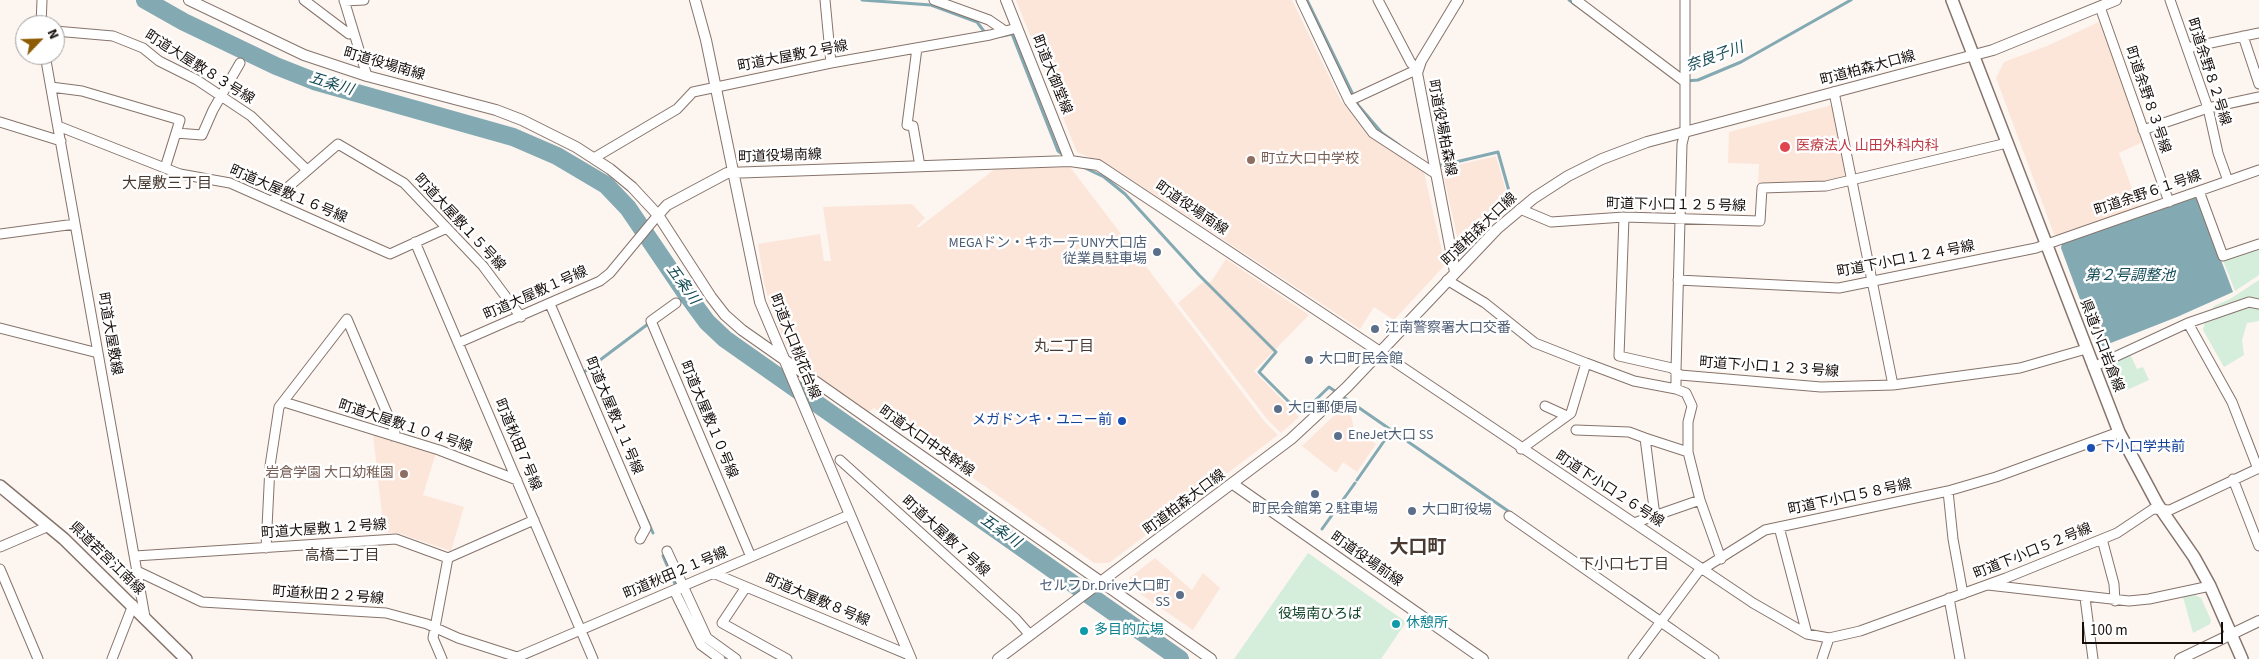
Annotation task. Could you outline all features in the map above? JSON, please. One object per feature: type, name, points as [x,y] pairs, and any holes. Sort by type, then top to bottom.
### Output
[{"type":"main road","name":"県道小口岩倉線","points":[[1952,0],[2119,432],[2161,510],[2194,558],[2210,586],[2242,659]]},
{"type":"main road","name":"県道若宮江南線","points":[[0,486],[49,526],[133,605],[186,659]]},
{"type":"street","points":[[42,0],[42,15]]},
{"type":"street","name":"町道役場南線","points":[[189,0],[304,55],[368,76],[496,110],[549,133],[594,158],[632,187],[658,215],[667,205],[720,175],[733,173],[1070,161],[1088,162],[1110,171],[1380,352]]},
{"type":"street","points":[[304,0],[349,34],[353,33]]},
{"type":"street","points":[[364,0],[344,0],[368,76]]},
{"type":"street","name":"町道大口桃花台線","points":[[695,0],[760,302],[910,657]]},
{"type":"street","points":[[825,0],[831,63]]},
{"type":"street","points":[[934,0],[988,20],[1005,31]]},
{"type":"street","name":"町道大御堂線","points":[[1006,0],[1070,161]]},
{"type":"street","points":[[1301,0],[1349,101],[1373,133],[1436,174]]},
{"type":"street","points":[[1349,101],[1418,69],[1411,63],[1378,0]]},
{"type":"street","name":"町道役場柏森線","points":[[1455,272],[1418,83],[1418,69],[1458,0]]},
{"type":"street","points":[[1576,0],[1685,82]]},
{"type":"street","points":[[1676,390],[1680,218],[1685,132],[1685,0]]},
{"type":"street","name":"町道柏森大口線","points":[[998,659],[1233,484],[1320,414],[1455,272],[1520,209],[1554,184],[1602,159],[1639,145],[1993,50],[2116,0]]},
{"type":"street","name":"町道余野８２号線","points":[[2170,0],[2208,108],[2218,153],[2228,181]]},
{"type":"street","name":"町道余野８３号線","points":[[2100,7],[2169,202]]},
{"type":"street","name":"町道大屋敷２号線","points":[[594,158],[677,109],[689,94],[715,86],[831,63],[990,36],[1017,28]]},
{"type":"street","name":"町道大屋敷８３号線","points":[[65,32],[102,34],[127,40],[143,48],[159,62],[197,80],[251,116],[307,170]]},
{"type":"street","points":[[2187,48],[2259,33]]},
{"type":"street","points":[[2242,36],[2259,84]]},
{"type":"street","points":[[917,48],[907,125],[913,126],[920,166]]},
{"type":"street","points":[[176,133],[202,135],[220,96],[240,63]]},
{"type":"street","name":"町道大屋敷線","points":[[47,65],[145,617]]},
{"type":"street","points":[[51,88],[82,91],[180,120],[165,168]]},
{"type":"street","points":[[1834,92],[1893,385]]},
{"type":"street","points":[[2143,130],[2208,108],[2259,97]]},
{"type":"street","points":[[0,122],[60,141]]},
{"type":"street","name":"町道大屋敷１６号線","points":[[58,126],[180,174],[230,183],[390,254],[447,228]]},
{"type":"street","name":"町道下小口１２５号線","points":[[1520,209],[1550,222],[1624,217],[1760,221],[1762,188],[1826,186],[2007,143]]},
{"type":"street","name":"町道大屋敷１５号線","points":[[272,201],[338,144],[404,183],[483,266],[521,317]]},
{"type":"street","name":"町道余野６１号線","points":[[2046,245],[2259,170]]},
{"type":"street","points":[[2199,192],[2224,256],[2259,244]]},
{"type":"street","name":"町道大屋敷１号線","points":[[458,344],[600,281],[610,273],[658,215]]},
{"type":"street","name":"町道大口中央幹線","points":[[658,215],[694,272],[725,315],[742,330],[1211,659]]},
{"type":"street","name":"町道下小口１２３号線","points":[[1624,217],[1619,356],[1672,368],[1680,375],[1821,388],[1893,385],[2020,368],[2086,349]]},
{"type":"street","points":[[0,234],[75,224]]},
{"type":"street","name":"町道秋田７号線","points":[[414,242],[593,659]]},
{"type":"street","name":"町道下小口１２４号線","points":[[1678,280],[1838,288],[2046,245]]},
{"type":"street","points":[[1448,280],[1485,303],[1535,343],[1634,381],[1686,393],[1692,406],[1688,422],[1688,452],[1700,500],[1721,559]]},
{"type":"street","points":[[2093,367],[2188,322],[2249,302],[2259,304]]},
{"type":"street","name":"町道大屋敷１０号線","points":[[676,303],[651,321],[750,557]]},
{"type":"street","name":"町道大屋敷１１号線","points":[[550,304],[646,528],[640,539]]},
{"type":"street","points":[[266,548],[272,442],[279,407],[347,319],[395,432],[393,436]]},
{"type":"street","points":[[2188,322],[2232,402],[2258,469]]},
{"type":"street","points":[[0,328],[98,353]]},
{"type":"street","name":"町道下小口２６号線","points":[[1380,352],[1521,449],[1704,568],[1754,603],[1807,634],[1829,638]]},
{"type":"street","points":[[1521,449],[1571,413],[1586,363]]},
{"type":"street","name":"町道大屋敷１０４号線","points":[[284,402],[439,450],[517,480]]},
{"type":"street","points":[[1545,406],[1567,416]]},
{"type":"street","points":[[1576,430],[1629,432],[1688,452]]},
{"type":"street","name":"町道下小口５８号線","points":[[1632,659],[1698,572],[1756,535],[1779,527],[1948,491],[1996,477],[2119,432]]},
{"type":"street","points":[[1645,438],[1655,516]]},
{"type":"street","name":"町道大屋敷７号線","points":[[840,460],[1015,618],[1030,635]]},
{"type":"street","name":"町道下小口５２号線","points":[[1829,638],[1860,631],[1987,585],[2102,539],[2126,527],[2153,509],[2170,510],[2258,469]]},
{"type":"street","points":[[2233,479],[2259,546]]},
{"type":"street","name":"町道役場前線","points":[[1233,484],[1483,659]]},
{"type":"street","points":[[1948,491],[1953,539],[1963,594]]},
{"type":"street","points":[[1634,523],[1700,500]]},
{"type":"street","name":"町道秋田２１号線","points":[[515,658],[850,514]]},
{"type":"street","points":[[1509,516],[1714,659]]},
{"type":"street","points":[[442,659],[433,638],[448,558],[534,520]]},
{"type":"street","points":[[0,547],[49,526]]},
{"type":"street","points":[[1779,527],[1807,634]]},
{"type":"street","name":"町道大屋敷１２号線","points":[[135,556],[396,539],[448,558]]},
{"type":"street","points":[[2102,539],[2114,584],[2115,601]]},
{"type":"street","points":[[667,551],[678,588],[701,645],[720,659]]},
{"type":"street","points":[[0,569],[38,659]]},
{"type":"street","name":"町道秋田２２号線","points":[[137,571],[202,602],[386,613],[435,628],[515,658]]},
{"type":"street","name":"町道大屋敷８号線","points":[[713,573],[910,657]]},
{"type":"street","points":[[0,583],[32,659]]},
{"type":"street","points":[[1987,585],[2115,601],[2150,599],[2210,586]]},
{"type":"street","points":[[746,587],[722,622],[788,659]]},
{"type":"street","points":[[678,588],[707,638],[736,659]]},
{"type":"street","points":[[1949,598],[1960,659]]},
{"type":"street","points":[[2085,598],[2093,659]]},
{"type":"street","points":[[112,659],[133,605]]},
{"type":"street","points":[[2180,659],[2259,621]]},
{"type":"street","points":[[1822,659],[1829,638]]},
{"type":"shaded area","name":"町立大口中学校","points":[[1016,0],[1292,0],[1341,101],[1374,139],[1424,172],[1445,265],[1394,320],[1374,307],[1360,329],[1114,168],[1077,152]]},
{"type":"shaded area","points":[[2101,21],[2143,142],[2119,153],[2139,208],[2058,236],[2054,234],[1996,78],[2004,62],[2047,46]]},
{"type":"shaded area","name":"医療法人 山田外科内科","points":[[1832,105],[1834,107],[1847,177],[1826,183],[1758,184],[1759,164],[1728,163],[1729,132]]},
{"type":"shaded area","points":[[1496,156],[1509,201],[1466,243],[1458,240],[1442,169]]},
{"type":"shaded area","points":[[1070,167],[1264,421],[1278,435],[1109,563],[1094,563],[874,408],[869,412],[800,363],[787,347],[771,308],[764,283],[758,244],[820,234],[824,261],[831,261],[823,207],[912,204],[925,218],[917,226],[918,228],[995,169]]},
{"type":"shaded area","points":[[1226,259],[1309,315],[1254,371],[1299,417],[1281,433],[1267,419],[1178,303],[1203,282],[1211,282]]},
{"type":"shaded area","name":"EneJet大口 SS","points":[[1341,409],[1351,416],[1354,429],[1376,444],[1357,472],[1343,462],[1336,473],[1302,446]]},
{"type":"shaded area","name":"岩倉学園 大口幼稚園","points":[[373,435],[436,453],[423,495],[464,507],[451,551],[401,534],[384,532]]},
{"type":"shaded area","name":"セルフDr.Drive大口町 SS","points":[[1155,558],[1192,590],[1203,573],[1220,588],[1193,630],[1133,589],[1129,578]]},
{"type":"green space","points":[[2259,248],[2259,275],[2235,291],[2223,260]]},
{"type":"green space","points":[[2259,280],[2259,321],[2247,323],[2242,340],[2244,355],[2224,367],[2203,330],[2206,317],[2214,306],[2230,299]]},
{"type":"green space","points":[[2130,354],[2137,369],[2143,367],[2149,380],[2116,395],[2105,365]]},
{"type":"green space","name":"役場南ひろば","points":[[1308,553],[1406,622],[1381,659],[1234,659]]},
{"type":"green space","points":[[2195,595],[2201,598],[2211,620],[2210,624],[2193,633],[2183,597]]},
{"type":"water","name":"第２号調整池","points":[[2194,197],[2198,199],[2233,292],[2177,317],[2098,348],[2061,248],[2062,243]]},
{"type":"waterway","name":"五条川","points":[[145,0],[184,22],[276,66],[314,81],[513,137],[557,156],[606,185],[628,208],[707,322],[725,339],[1180,659]]},
{"type":"waterway","points":[[862,0],[931,5],[977,22],[986,34]]},
{"type":"waterway","points":[[1307,0],[1358,105],[1382,133],[1399,145]]},
{"type":"waterway","name":"奈良子川","points":[[1569,0],[1576,5]]},
{"type":"waterway","name":"奈良子川","points":[[1686,81],[1698,80],[1741,62],[1851,0]]},
{"type":"waterway","points":[[1002,36],[1012,34],[1058,151],[1065,156]]},
{"type":"waterway","points":[[1438,165],[1498,152],[1511,198]]},
{"type":"waterway","points":[[1083,167],[1104,177],[1125,194],[1199,275],[1276,352],[1259,372],[1298,411],[1302,413],[1329,387],[1511,513]]},
{"type":"waterway","points":[[585,376],[584,372],[648,324]]},
{"type":"waterway","points":[[1357,480],[1389,434]]},
{"type":"waterway","points":[[1322,529],[1355,483]]},
{"type":"waterway","points":[[641,506],[653,533]]},
{"type":"waterway","points":[[663,556],[675,584]]},
{"type":"waterway","points":[[1631,596],[1675,627]]},
{"type":"place","name":"医療法人 山田外科内科","points":[[1785,147]]},
{"type":"place","name":"町立大口中学校","points":[[1251,160]]},
{"type":"place","name":"MEGAドン・キホーテUNY大口店 従業員駐車場","points":[[1157,252]]},
{"type":"place","name":"江南警察署大口交番","points":[[1375,329]]},
{"type":"place","name":"大口町民会館","points":[[1309,360]]},
{"type":"place","name":"大口郵便局","points":[[1278,409]]},
{"type":"place","name":"メガドンキ・ユニー前","points":[[1122,421]]},
{"type":"place","name":"EneJet大口 SS","points":[[1338,436]]},
{"type":"place","name":"下小口学共前","points":[[2091,448]]},
{"type":"place","name":"岩倉学園 大口幼稚園","points":[[404,474]]},
{"type":"place","name":"町民会館第２駐車場","points":[[1315,494]]},
{"type":"place","name":"大口町役場","points":[[1412,511]]},
{"type":"place","name":"セルフDr.Drive大口町 SS","points":[[1180,595]]},
{"type":"place","name":"休憩所","points":[[1396,624]]},
{"type":"place","name":"多目的広場","points":[[1084,631]]},
{"type":"district","name":"大屋敷三丁目","points":[[167,185]]},
{"type":"district","name":"丸二丁目","points":[[1064,348]]},
{"type":"district","name":"大口町","points":[[1418,549]]},
{"type":"district","name":"高橋二丁目","points":[[342,557]]},
{"type":"district","name":"下小口七丁目","points":[[1624,566]]}]
